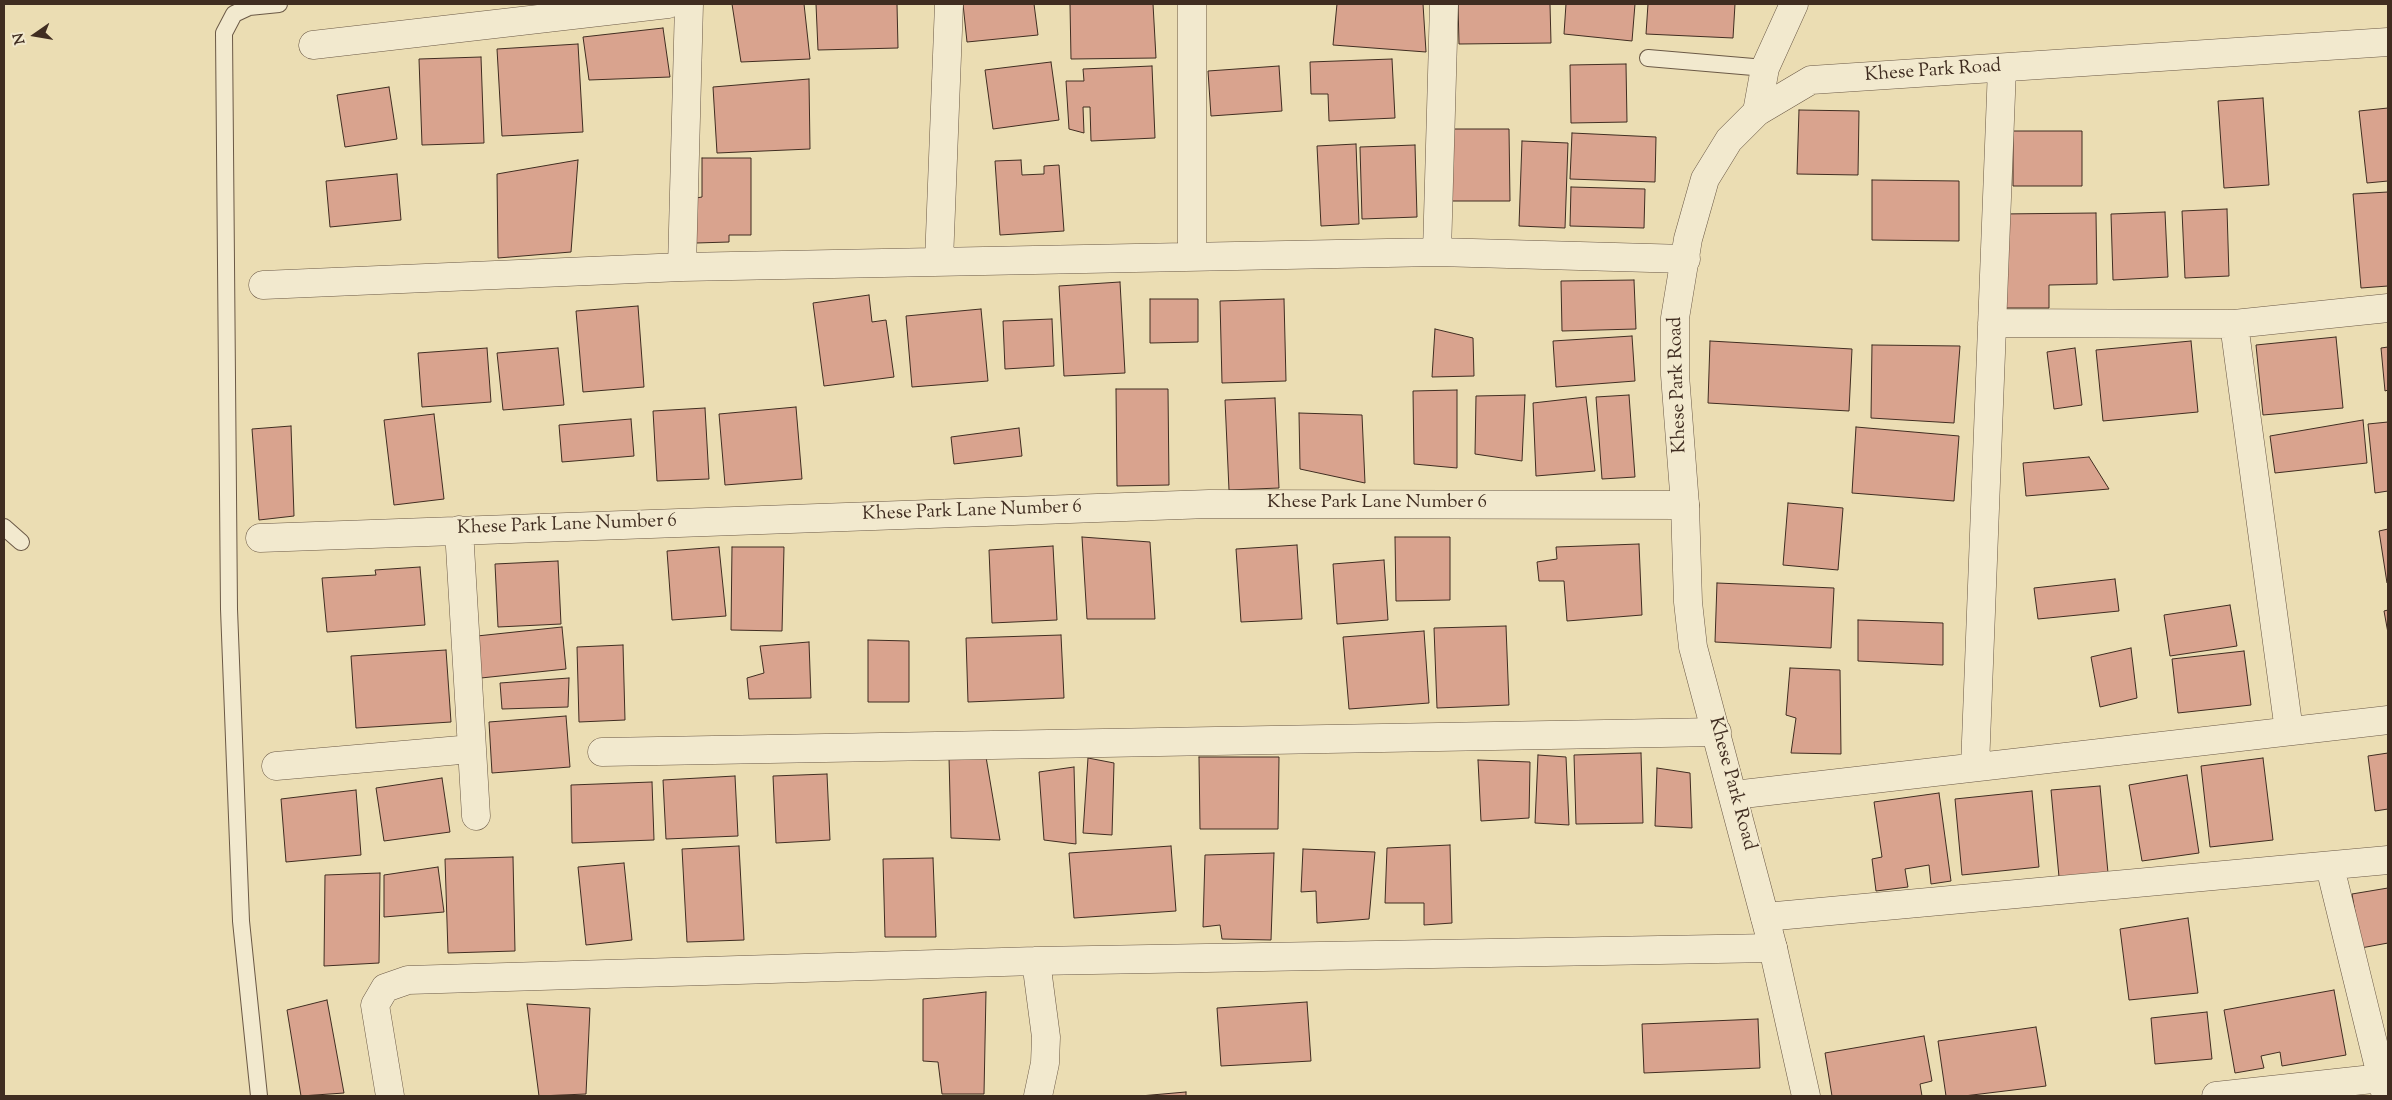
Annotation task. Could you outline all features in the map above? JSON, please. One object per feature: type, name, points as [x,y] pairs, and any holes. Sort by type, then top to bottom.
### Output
[{"type":"street","points":[[312,45],[668,4]]},
{"type":"street","points":[[682,267],[689,4]]},
{"type":"street","points":[[939,261],[949,4]]},
{"type":"street","points":[[1192,4],[1192,257]]},
{"type":"street","points":[[1437,252],[1444,4]]},
{"type":"street","points":[[1757,112],[1764,68],[1794,4]]},
{"type":"street","name":"Khese Park Road","points":[[1806,1096],[1773,948],[1694,646],[1688,602],[1685,505],[1676,375],[1675,318],[1686,260],[1688,238],[1705,179],[1729,140],[1757,112],[1811,80],[2388,42]]},
{"type":"street","points":[[1975,767],[2002,68]]},
{"type":"street","points":[[264,285],[682,267],[1437,252],[1686,260]]},
{"type":"street","points":[[1992,323],[2234,324],[2388,308]]},
{"type":"street","points":[[2234,324],[2289,731]]},
{"type":"street","name":"Khese Park Lane Number 6","points":[[260,538],[1209,504],[1685,505]]},
{"type":"street","points":[[459,530],[476,816]]},
{"type":"street","points":[[1734,795],[2388,720]]},
{"type":"street","points":[[602,752],[1717,732]]},
{"type":"street","points":[[276,766],[472,749]]},
{"type":"street","points":[[1765,918],[2330,867],[2388,860]]},
{"type":"street","points":[[2216,1096],[2384,1087],[2330,867]]},
{"type":"street","points":[[390,1096],[375,1005],[386,988],[408,980],[1036,961],[1773,948]]},
{"type":"street","points":[[1036,961],[1046,1037],[1045,1063],[1038,1096]]},
{"type":"lane","points":[[260,1096],[241,921],[229,609],[224,34],[234,14],[249,7],[279,4]]},
{"type":"lane","points":[[1648,58],[1764,68]]},
{"type":"lane","points":[[4,527],[21,542]]},
{"type":"building","points":[[732,4],[804,4],[810,59],[741,62]]},
{"type":"building","points":[[816,4],[897,4],[898,48],[818,50]]},
{"type":"building","points":[[963,4],[1034,4],[1038,35],[967,42]]},
{"type":"building","points":[[1070,4],[1153,4],[1156,58],[1071,59]]},
{"type":"building","points":[[1337,4],[1423,4],[1426,52],[1333,45]]},
{"type":"building","points":[[1458,4],[1550,4],[1551,43],[1459,44]]},
{"type":"building","points":[[1566,4],[1635,4],[1632,41],[1564,34]]},
{"type":"building","points":[[1648,4],[1735,4],[1733,38],[1646,34]]},
{"type":"building","points":[[663,28],[670,77],[589,80],[583,37]]},
{"type":"building","points":[[578,44],[583,132],[502,136],[497,49]]},
{"type":"building","points":[[481,57],[484,143],[422,145],[419,59]]},
{"type":"building","points":[[1392,59],[1395,118],[1329,121],[1328,94],[1311,94],[1310,62]]},
{"type":"building","points":[[1051,62],[1059,120],[993,129],[985,70]]},
{"type":"building","points":[[1626,64],[1627,122],[1571,123],[1570,65]]},
{"type":"building","points":[[1152,66],[1155,138],[1091,141],[1090,107],[1083,107],[1084,133],[1069,129],[1066,81],[1084,81],[1083,69]]},
{"type":"building","points":[[1279,66],[1282,111],[1211,116],[1208,71]]},
{"type":"building","points":[[809,79],[810,149],[717,153],[713,87]]},
{"type":"building","points":[[389,87],[397,139],[345,147],[337,95]]},
{"type":"building","points":[[2263,98],[2269,185],[2224,188],[2218,101]]},
{"type":"building","points":[[2388,108],[2388,181],[2367,183],[2359,111]]},
{"type":"building","points":[[1799,110],[1859,111],[1858,175],[1797,174]]},
{"type":"building","points":[[1442,129],[1509,129],[1510,201],[1442,201]]},
{"type":"building","points":[[2013,131],[2082,131],[2082,186],[2013,186]]},
{"type":"building","points":[[1572,133],[1656,137],[1655,182],[1570,179]]},
{"type":"building","points":[[1522,141],[1568,143],[1565,228],[1519,226]]},
{"type":"building","points":[[1356,144],[1359,224],[1321,226],[1317,146]]},
{"type":"building","points":[[1415,145],[1417,217],[1362,219],[1360,147]]},
{"type":"building","points":[[702,158],[751,158],[751,235],[729,235],[729,242],[696,243],[696,198],[702,197]]},
{"type":"building","points":[[578,160],[571,252],[498,258],[497,174]]},
{"type":"building","points":[[1021,160],[1022,175],[1044,174],[1044,166],[1059,165],[1064,231],[1000,235],[995,161]]},
{"type":"building","points":[[397,174],[401,220],[330,227],[326,181]]},
{"type":"building","points":[[1872,180],[1959,181],[1959,241],[1872,240]]},
{"type":"building","points":[[1571,187],[1645,189],[1644,228],[1570,226]]},
{"type":"building","points":[[2388,192],[2388,286],[2361,288],[2353,194]]},
{"type":"building","points":[[2227,209],[2229,276],[2185,278],[2182,211]]},
{"type":"building","points":[[2165,212],[2168,277],[2113,280],[2111,214]]},
{"type":"building","points":[[2096,213],[2097,284],[2049,285],[2049,308],[2001,308],[2000,214]]},
{"type":"building","points":[[1634,280],[1636,329],[1562,331],[1561,281]]},
{"type":"building","points":[[1120,282],[1125,373],[1064,376],[1059,286]]},
{"type":"building","points":[[869,295],[872,322],[886,320],[894,377],[824,386],[813,303]]},
{"type":"building","points":[[1150,299],[1198,299],[1198,342],[1150,343]]},
{"type":"building","points":[[1284,299],[1286,381],[1222,383],[1220,301]]},
{"type":"building","points":[[638,306],[644,387],[583,392],[576,311]]},
{"type":"building","points":[[981,309],[988,381],[912,387],[906,316]]},
{"type":"building","points":[[1052,319],[1054,366],[1005,369],[1003,321]]},
{"type":"building","points":[[1435,329],[1473,338],[1474,376],[1432,377]]},
{"type":"building","points":[[1632,336],[1635,381],[1556,387],[1553,341]]},
{"type":"building","points":[[2336,337],[2343,408],[2263,415],[2256,345]]},
{"type":"building","points":[[1710,341],[1852,349],[1849,411],[1708,403]]},
{"type":"building","points":[[2191,341],[2198,412],[2103,421],[2096,350]]},
{"type":"building","points":[[1872,345],[1960,346],[1954,423],[1871,418]]},
{"type":"building","points":[[2388,347],[2388,390],[2385,391],[2381,348]]},
{"type":"building","points":[[487,348],[491,402],[422,407],[418,353]]},
{"type":"building","points":[[558,348],[564,405],[503,410],[497,353]]},
{"type":"building","points":[[2075,348],[2082,405],[2054,409],[2047,352]]},
{"type":"building","points":[[1116,389],[1168,389],[1169,485],[1117,486]]},
{"type":"building","points":[[1457,390],[1457,468],[1414,464],[1413,391]]},
{"type":"building","points":[[1525,395],[1522,461],[1475,454],[1476,396]]},
{"type":"building","points":[[1629,395],[1635,477],[1602,479],[1596,397]]},
{"type":"building","points":[[1586,397],[1595,471],[1536,476],[1533,403]]},
{"type":"building","points":[[1275,398],[1279,488],[1229,490],[1225,400]]},
{"type":"building","points":[[796,407],[802,479],[725,485],[719,414]]},
{"type":"building","points":[[705,408],[709,479],[657,481],[653,411]]},
{"type":"building","points":[[1299,413],[1362,415],[1365,483],[1300,469]]},
{"type":"building","points":[[434,414],[444,499],[394,505],[384,420]]},
{"type":"building","points":[[631,419],[634,456],[562,462],[559,425]]},
{"type":"building","points":[[2363,420],[2367,463],[2275,473],[2270,436]]},
{"type":"building","points":[[2388,422],[2388,491],[2375,493],[2368,424]]},
{"type":"building","points":[[291,426],[294,516],[259,520],[252,429]]},
{"type":"building","points":[[1856,427],[1959,436],[1954,501],[1852,493]]},
{"type":"building","points":[[1019,428],[1022,456],[954,464],[951,437]]},
{"type":"building","points":[[2089,457],[2109,489],[2026,496],[2023,463]]},
{"type":"building","points":[[1788,503],[1843,508],[1838,570],[1783,565]]},
{"type":"building","points":[[2388,529],[2388,583],[2387,583],[2379,531]]},
{"type":"building","points":[[1082,537],[1150,542],[1155,619],[1087,619]]},
{"type":"building","points":[[1395,537],[1450,537],[1450,600],[1396,601]]},
{"type":"building","points":[[1639,544],[1642,615],[1567,621],[1564,581],[1539,581],[1537,562],[1557,559],[1556,547]]},
{"type":"building","points":[[1297,545],[1302,619],[1241,622],[1236,549]]},
{"type":"building","points":[[1053,546],[1057,620],[992,623],[989,550]]},
{"type":"building","points":[[719,547],[726,616],[672,620],[667,551]]},
{"type":"building","points":[[732,547],[784,547],[782,631],[731,630]]},
{"type":"building","points":[[1384,560],[1388,620],[1337,624],[1333,564]]},
{"type":"building","points":[[558,561],[561,624],[498,627],[495,564]]},
{"type":"building","points":[[420,567],[425,625],[327,632],[322,578],[376,575],[375,570]]},
{"type":"building","points":[[2115,579],[2119,611],[2038,619],[2034,588]]},
{"type":"building","points":[[1717,583],[1834,588],[1831,648],[1715,642]]},
{"type":"building","points":[[2230,605],[2237,646],[2170,656],[2164,615]]},
{"type":"building","points":[[2388,610],[2388,633],[2384,611]]},
{"type":"building","points":[[1858,620],[1943,623],[1943,665],[1858,661]]},
{"type":"building","points":[[1506,626],[1509,705],[1437,708],[1434,628]]},
{"type":"building","points":[[562,627],[566,669],[481,678],[477,636]]},
{"type":"building","points":[[1424,631],[1429,703],[1349,709],[1343,637]]},
{"type":"building","points":[[1061,635],[1064,698],[968,702],[966,638]]},
{"type":"building","points":[[868,640],[909,641],[909,702],[868,702]]},
{"type":"building","points":[[809,642],[811,698],[749,699],[747,678],[764,673],[760,646]]},
{"type":"building","points":[[623,645],[625,720],[579,722],[577,647]]},
{"type":"building","points":[[2131,648],[2137,698],[2100,707],[2091,657]]},
{"type":"building","points":[[446,650],[451,722],[356,728],[351,656]]},
{"type":"building","points":[[2244,651],[2251,705],[2178,713],[2172,659]]},
{"type":"building","points":[[1790,668],[1840,670],[1841,754],[1791,753],[1796,718],[1786,715]]},
{"type":"building","points":[[569,678],[568,707],[502,709],[500,683]]},
{"type":"building","points":[[566,716],[570,767],[492,773],[489,722]]},
{"type":"building","points":[[1641,753],[1643,823],[1576,824],[1574,755]]},
{"type":"building","points":[[2388,753],[2388,809],[2375,811],[2368,756]]},
{"type":"building","points":[[1538,755],[1566,757],[1569,825],[1535,823]]},
{"type":"building","points":[[949,757],[986,757],[1000,840],[951,838]]},
{"type":"building","points":[[1199,757],[1279,757],[1278,829],[1200,829]]},
{"type":"building","points":[[1088,758],[1114,763],[1112,835],[1083,833]]},
{"type":"building","points":[[2263,758],[2273,840],[2210,847],[2201,766]]},
{"type":"building","points":[[1478,760],[1530,762],[1529,818],[1481,821]]},
{"type":"building","points":[[1074,767],[1076,844],[1044,840],[1039,772]]},
{"type":"building","points":[[1657,768],[1690,773],[1692,828],[1655,826]]},
{"type":"building","points":[[827,774],[830,840],[776,843],[773,776]]},
{"type":"building","points":[[2187,775],[2199,853],[2142,861],[2129,785]]},
{"type":"building","points":[[735,776],[738,836],[666,839],[663,780]]},
{"type":"building","points":[[442,778],[450,832],[384,841],[376,788]]},
{"type":"building","points":[[652,782],[654,840],[572,843],[571,785]]},
{"type":"building","points":[[2100,786],[2108,873],[2059,877],[2051,790]]},
{"type":"building","points":[[356,790],[361,855],[286,862],[281,799]]},
{"type":"building","points":[[2032,791],[2039,867],[1962,875],[1955,799]]},
{"type":"building","points":[[1939,793],[1951,881],[1931,884],[1929,865],[1905,869],[1908,887],[1876,891],[1872,859],[1882,857],[1874,802]]},
{"type":"building","points":[[1450,845],[1452,923],[1424,925],[1424,903],[1385,903],[1387,848]]},
{"type":"building","points":[[739,846],[744,940],[687,942],[682,849]]},
{"type":"building","points":[[1171,846],[1176,911],[1074,918],[1069,853]]},
{"type":"building","points":[[1303,849],[1375,852],[1369,919],[1317,923],[1316,891],[1301,892]]},
{"type":"building","points":[[1274,853],[1271,940],[1222,939],[1220,925],[1203,927],[1205,855]]},
{"type":"building","points":[[513,857],[515,951],[448,953],[445,859]]},
{"type":"building","points":[[933,858],[936,937],[885,937],[883,859]]},
{"type":"building","points":[[624,863],[632,940],[586,945],[578,867]]},
{"type":"building","points":[[438,867],[444,912],[384,917],[384,875]]},
{"type":"building","points":[[380,873],[379,963],[324,966],[325,875]]},
{"type":"building","points":[[2388,888],[2388,943],[2361,948],[2352,894]]},
{"type":"building","points":[[2188,918],[2198,993],[2129,1000],[2120,929]]},
{"type":"building","points":[[2334,990],[2346,1055],[2282,1066],[2280,1052],[2261,1056],[2264,1068],[2235,1073],[2224,1010]]},
{"type":"building","points":[[986,992],[984,1094],[942,1094],[938,1062],[923,1061],[923,999]]},
{"type":"building","points":[[327,1000],[344,1093],[301,1096],[287,1010]]},
{"type":"building","points":[[1307,1002],[1311,1061],[1221,1066],[1217,1008]]},
{"type":"building","points":[[527,1004],[590,1008],[586,1094],[539,1096]]},
{"type":"building","points":[[2207,1012],[2212,1059],[2155,1064],[2151,1018]]},
{"type":"building","points":[[1758,1019],[1760,1068],[1644,1073],[1642,1024]]},
{"type":"building","points":[[2036,1027],[2046,1086],[1964,1096],[1946,1096],[1938,1041]]},
{"type":"building","points":[[1924,1036],[1932,1081],[1920,1084],[1922,1096],[1832,1096],[1825,1053]]},
{"type":"building","points":[[1186,1092],[1186,1096],[1140,1096]]}]
